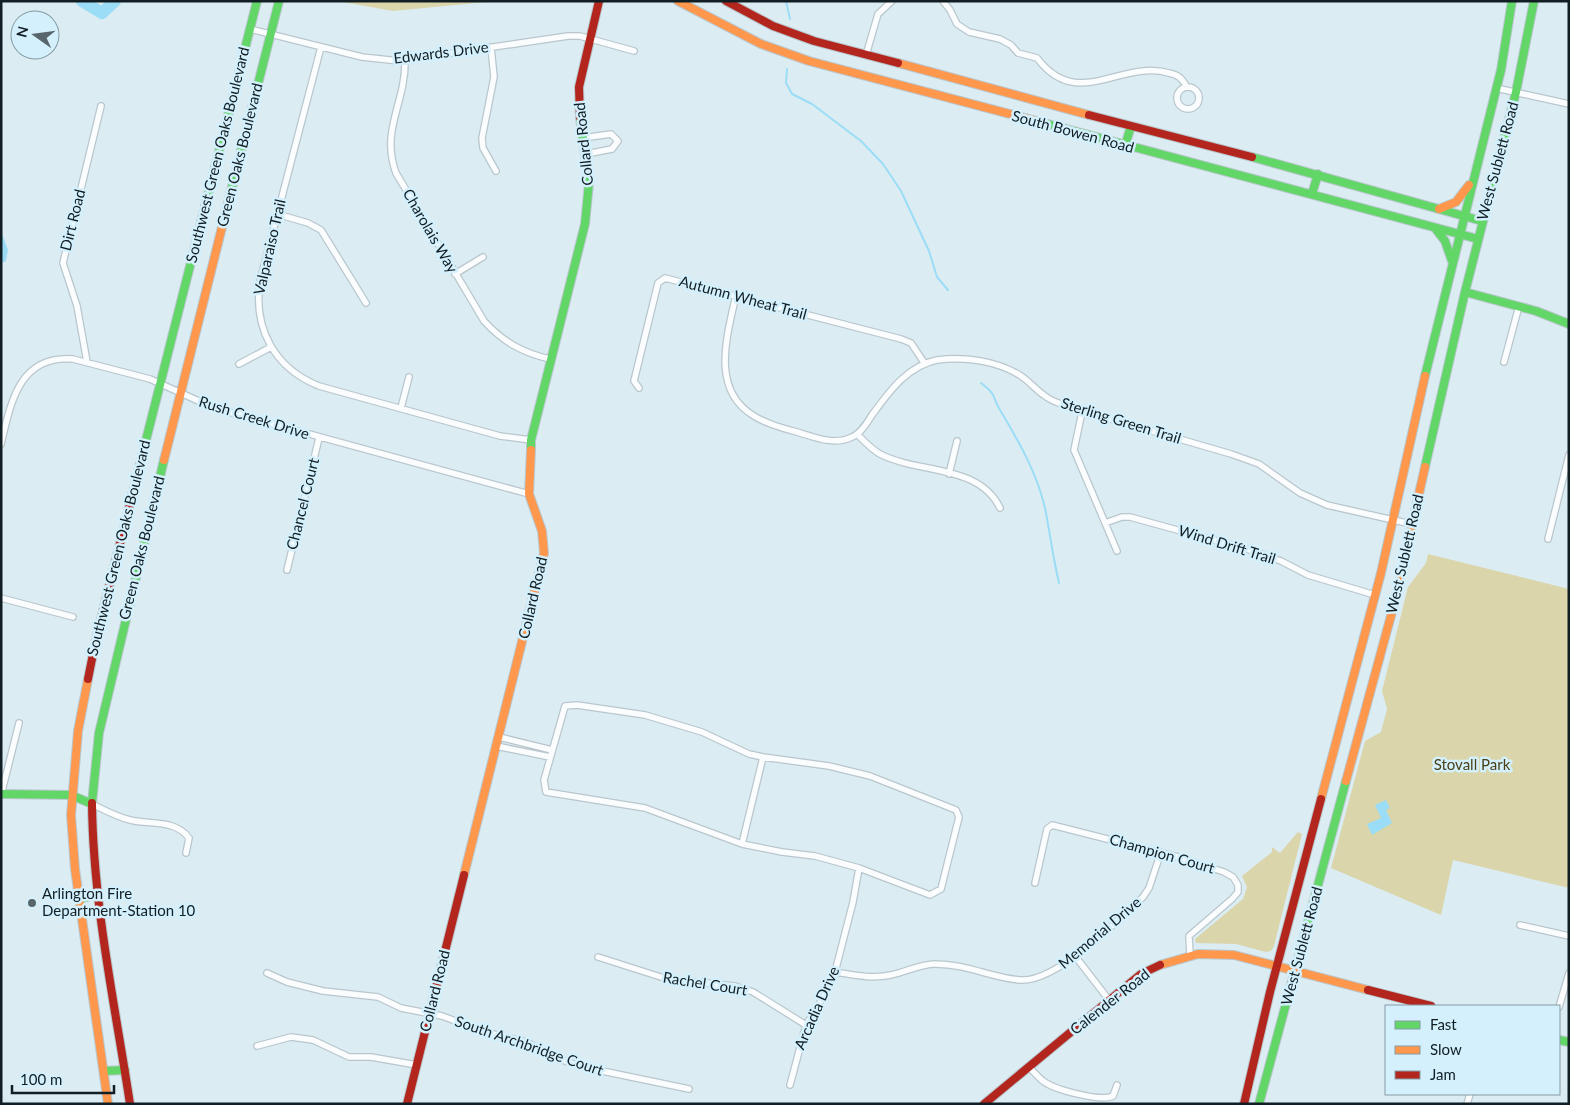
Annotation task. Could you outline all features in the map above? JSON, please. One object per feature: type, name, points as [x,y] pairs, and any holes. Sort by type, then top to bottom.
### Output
[{"type":"main road","name":"Southwest Green Oaks Boulevard","points":[[108,1104],[74,860],[71,795],[81,707],[96,639],[257,1]]},
{"type":"main road","name":"Green Oaks Boulevard","points":[[130,1104],[93,840],[92,804],[99,733],[112,669],[279,1]]},
{"type":"main road","name":"Collard Road","points":[[407,1104],[537,588],[544,552],[541,526],[529,494],[531,440],[585,224],[589,183],[579,87],[599,1]]},
{"type":"main road","name":"South Bowen Road","points":[[678,1],[749,38],[791,56],[1478,239]]},
{"type":"main road","name":"South Bowen Road","points":[[726,1],[787,32],[1131,126],[1318,174],[1482,222]]},
{"type":"main road","name":"West Sublett Road","points":[[1244,1104],[1277,966],[1376,594],[1496,88],[1512,1]]},
{"type":"main road","name":"West Sublett Road","points":[[1259,1104],[1395,600],[1464,292],[1516,92],[1534,1]]},
{"type":"main road","points":[[1125,146],[1131,126]]},
{"type":"main road","points":[[1312,194],[1318,174]]},
{"type":"main road","points":[[1438,209],[1456,202],[1464,194],[1475,174]]},
{"type":"main road","points":[[1435,228],[1450,250],[1453,264]]},
{"type":"main road","points":[[1464,292],[1519,306],[1557,318],[1569,324]]},
{"type":"main road","points":[[1,794],[71,795],[92,804]]},
{"type":"main road","points":[[80,899],[100,894]]},
{"type":"main road","name":"Calender Road","points":[[984,1104],[1141,974],[1156,966],[1190,954],[1218,953],[1296,970],[1428,1005]]},
{"type":"main road","points":[[104,1071],[125,1070]]},
{"type":"street","points":[[866,55],[878,14],[892,1]]},
{"type":"street","points":[[943,1],[957,24],[969,32],[1000,39],[1011,45],[1018,53],[1036,58],[1045,69],[1061,79],[1079,84],[1096,82],[1136,72],[1159,70],[1177,75],[1183,79],[1186,86],[1195,89],[1199,96],[1197,105],[1189,109],[1180,107],[1176,99],[1178,91],[1186,86]]},
{"type":"street","name":"Edwards Drive","points":[[250,29],[368,58],[405,60],[563,36],[589,38],[634,51]]},
{"type":"street","name":"Valparaiso Trail","points":[[321,46],[260,281],[258,301],[262,327],[271,347],[285,365],[304,380],[326,388],[500,436],[531,440]]},
{"type":"street","points":[[491,47],[494,78],[482,138],[483,148],[496,171]]},
{"type":"street","name":"Charolais Way","points":[[405,60],[404,81],[389,144],[396,174],[478,313],[496,333],[522,350],[550,359]]},
{"type":"street","points":[[1496,88],[1569,104]]},
{"type":"street","name":"Dirt Road","points":[[87,362],[77,306],[62,262],[101,106]]},
{"type":"street","points":[[583,138],[611,134],[616,136],[618,141],[612,149],[586,154]]},
{"type":"street","points":[[277,214],[313,224],[321,230],[366,303]]},
{"type":"street","points":[[455,274],[483,257]]},
{"type":"street","name":"Autumn Wheat Trail","points":[[639,388],[634,381],[658,283],[665,278],[901,339],[911,343],[925,364]]},
{"type":"street","points":[[736,296],[724,363],[729,388],[743,408],[767,423],[818,439],[844,440],[857,434],[880,453],[895,460],[972,480],[985,487],[995,497],[1000,508]]},
{"type":"street","points":[[1504,362],[1519,306]]},
{"type":"street","points":[[239,364],[271,347]]},
{"type":"street","name":"Rush Creek Drive","points":[[1,444],[12,401],[26,376],[36,367],[56,360],[68,359],[144,377],[214,408],[529,494]]},
{"type":"street","name":"Sterling Green Trail","points":[[857,434],[896,384],[925,364],[960,359],[1002,366],[1021,376],[1046,397],[1082,412],[1231,454],[1259,464],[1314,500],[1411,524]]},
{"type":"street","points":[[400,408],[409,377]]},
{"type":"street","points":[[1082,412],[1074,450],[1117,551]]},
{"type":"street","name":"Chancel Court","points":[[287,570],[319,438]]},
{"type":"street","points":[[950,474],[957,441]]},
{"type":"street","points":[[1548,539],[1569,455]]},
{"type":"street","name":"Wind Drift Trail","points":[[1105,523],[1122,517],[1130,517],[1250,550],[1280,561],[1308,575],[1376,594]]},
{"type":"street","points":[[1,598],[73,617]]},
{"type":"street","points":[[577,705],[645,715],[702,732],[749,754],[829,766],[870,776],[956,810],[959,817],[941,889],[930,895],[859,868],[815,856],[742,844],[645,808],[546,792],[544,780],[550,757],[565,706],[577,705]]},
{"type":"street","points":[[1,794],[19,723]]},
{"type":"street","points":[[499,737],[552,750]]},
{"type":"street","points":[[496,746],[550,757]]},
{"type":"street","points":[[742,844],[763,757]]},
{"type":"street","points":[[92,804],[129,820],[176,826],[183,830],[189,838],[186,852]]},
{"type":"street","name":"Champion Court","points":[[1034,884],[1047,830],[1052,825],[1161,852],[1224,872],[1233,877],[1238,885],[1238,892],[1189,936],[1190,954]]},
{"type":"street","name":"Memorial Drive","points":[[835,972],[878,977],[921,966],[949,964],[1019,980],[1032,980],[1055,971],[1143,897],[1150,888],[1161,852]]},
{"type":"street","name":"Arcadia Drive","points":[[790,1085],[806,1025],[829,988],[835,972],[853,902],[859,868]]},
{"type":"street","points":[[1520,925],[1569,936]]},
{"type":"street","points":[[1075,956],[1110,1000]]},
{"type":"street","name":"Rachel Court","points":[[598,957],[666,979],[735,986],[753,992],[806,1025]]},
{"type":"street","name":"South Archbridge Court","points":[[267,973],[301,986],[323,991],[368,994],[401,1008],[429,1014],[526,1042],[562,1060],[583,1067],[689,1089]]},
{"type":"street","points":[[1560,1005],[1569,973]]},
{"type":"street","points":[[256,1046],[291,1037],[313,1040],[349,1057],[371,1057],[417,1065]]},
{"type":"street","points":[[1029,1067],[1051,1086],[1102,1098],[1113,1096],[1117,1085]]},
{"type":"green space","points":[[337,1],[496,1],[393,11]]},
{"type":"green space","name":"Stovall Park","points":[[1428,554],[1569,589],[1569,888],[1453,860],[1441,915],[1331,868],[1365,741],[1381,732],[1387,709],[1382,691],[1408,587],[1426,563]]},
{"type":"green space","points":[[1298,832],[1302,834],[1274,946],[1271,951],[1266,952],[1236,944],[1196,943],[1195,939],[1243,899],[1247,887],[1242,876],[1272,852],[1272,847],[1280,853]]},
{"type":"water","points":[[1,231],[8,250],[6,261],[1,263]]},
{"type":"water","points":[[1386,800],[1390,808],[1386,810],[1392,823],[1372,835],[1367,824],[1381,818],[1375,805]]},
{"type":"waterway","points":[[82,1],[102,13],[115,1]]},
{"type":"waterway","points":[[786,1],[790,19]]},
{"type":"waterway","points":[[787,69],[786,83],[792,94],[812,104],[861,141],[883,164],[901,191],[929,251],[937,277],[948,290]]},
{"type":"waterway","points":[[981,383],[994,396],[1037,482],[1045,508],[1059,583]]},
{"type":"traffic: fast","points":[[145,444],[257,1]]},
{"type":"traffic: fast","points":[[231,191],[279,1]]},
{"type":"traffic: fast","points":[[1425,376],[1501,70],[1512,1]]},
{"type":"traffic: fast","points":[[1425,467],[1465,292],[1516,92],[1534,1]]},
{"type":"traffic: fast","points":[[531,450],[531,440],[585,224],[589,183],[580,117]]},
{"type":"traffic: fast","points":[[1044,123],[1478,239]]},
{"type":"traffic: fast","points":[[1125,146],[1131,126]]},
{"type":"traffic: fast","points":[[1252,157],[1482,221]]},
{"type":"traffic: fast","points":[[1312,194],[1318,174]]},
{"type":"traffic: fast","points":[[1435,228],[1445,241],[1452,261]]},
{"type":"traffic: fast","points":[[1465,292],[1536,311],[1569,324]]},
{"type":"traffic: fast","points":[[92,803],[99,733],[164,460]]},
{"type":"traffic: fast","points":[[1259,1104],[1346,781]]},
{"type":"traffic: fast","points":[[1,794],[71,795],[92,804]]},
{"type":"traffic: fast","points":[[79,899],[99,894]]},
{"type":"traffic: fast","points":[[1560,1040],[1569,1042]]},
{"type":"traffic: fast","points":[[104,1071],[125,1070]]},
{"type":"traffic: slow","points":[[678,1],[761,44],[809,61],[1044,123]]},
{"type":"traffic: slow","points":[[898,63],[1089,115]]},
{"type":"traffic: slow","points":[[1439,209],[1456,202],[1469,185]]},
{"type":"traffic: slow","points":[[164,460],[231,191]]},
{"type":"traffic: slow","points":[[1321,799],[1381,573],[1425,376]]},
{"type":"traffic: slow","points":[[464,875],[544,553],[542,531],[529,494],[531,450]]},
{"type":"traffic: slow","points":[[1346,781],[1395,601],[1425,467]]},
{"type":"traffic: slow","points":[[88,679],[78,731],[71,815],[75,869],[108,1104]]},
{"type":"traffic: slow","points":[[1160,965],[1198,954],[1234,955],[1368,990]]},
{"type":"traffic: jam","points":[[580,117],[579,87],[599,1]]},
{"type":"traffic: jam","points":[[726,1],[773,26],[814,41],[898,63]]},
{"type":"traffic: jam","points":[[1089,115],[1252,157]]},
{"type":"traffic: jam","points":[[88,679],[96,639],[145,444]]},
{"type":"traffic: jam","points":[[1244,1104],[1270,992],[1321,799]]},
{"type":"traffic: jam","points":[[92,803],[96,879],[130,1104]]},
{"type":"traffic: jam","points":[[407,1104],[464,875]]},
{"type":"traffic: jam","points":[[984,1104],[1141,974],[1160,965]]},
{"type":"traffic: jam","points":[[1368,990],[1427,1005]]},
{"type":"place","name":"Arlington Fire Department-Station 10","points":[[32,903]]}]
